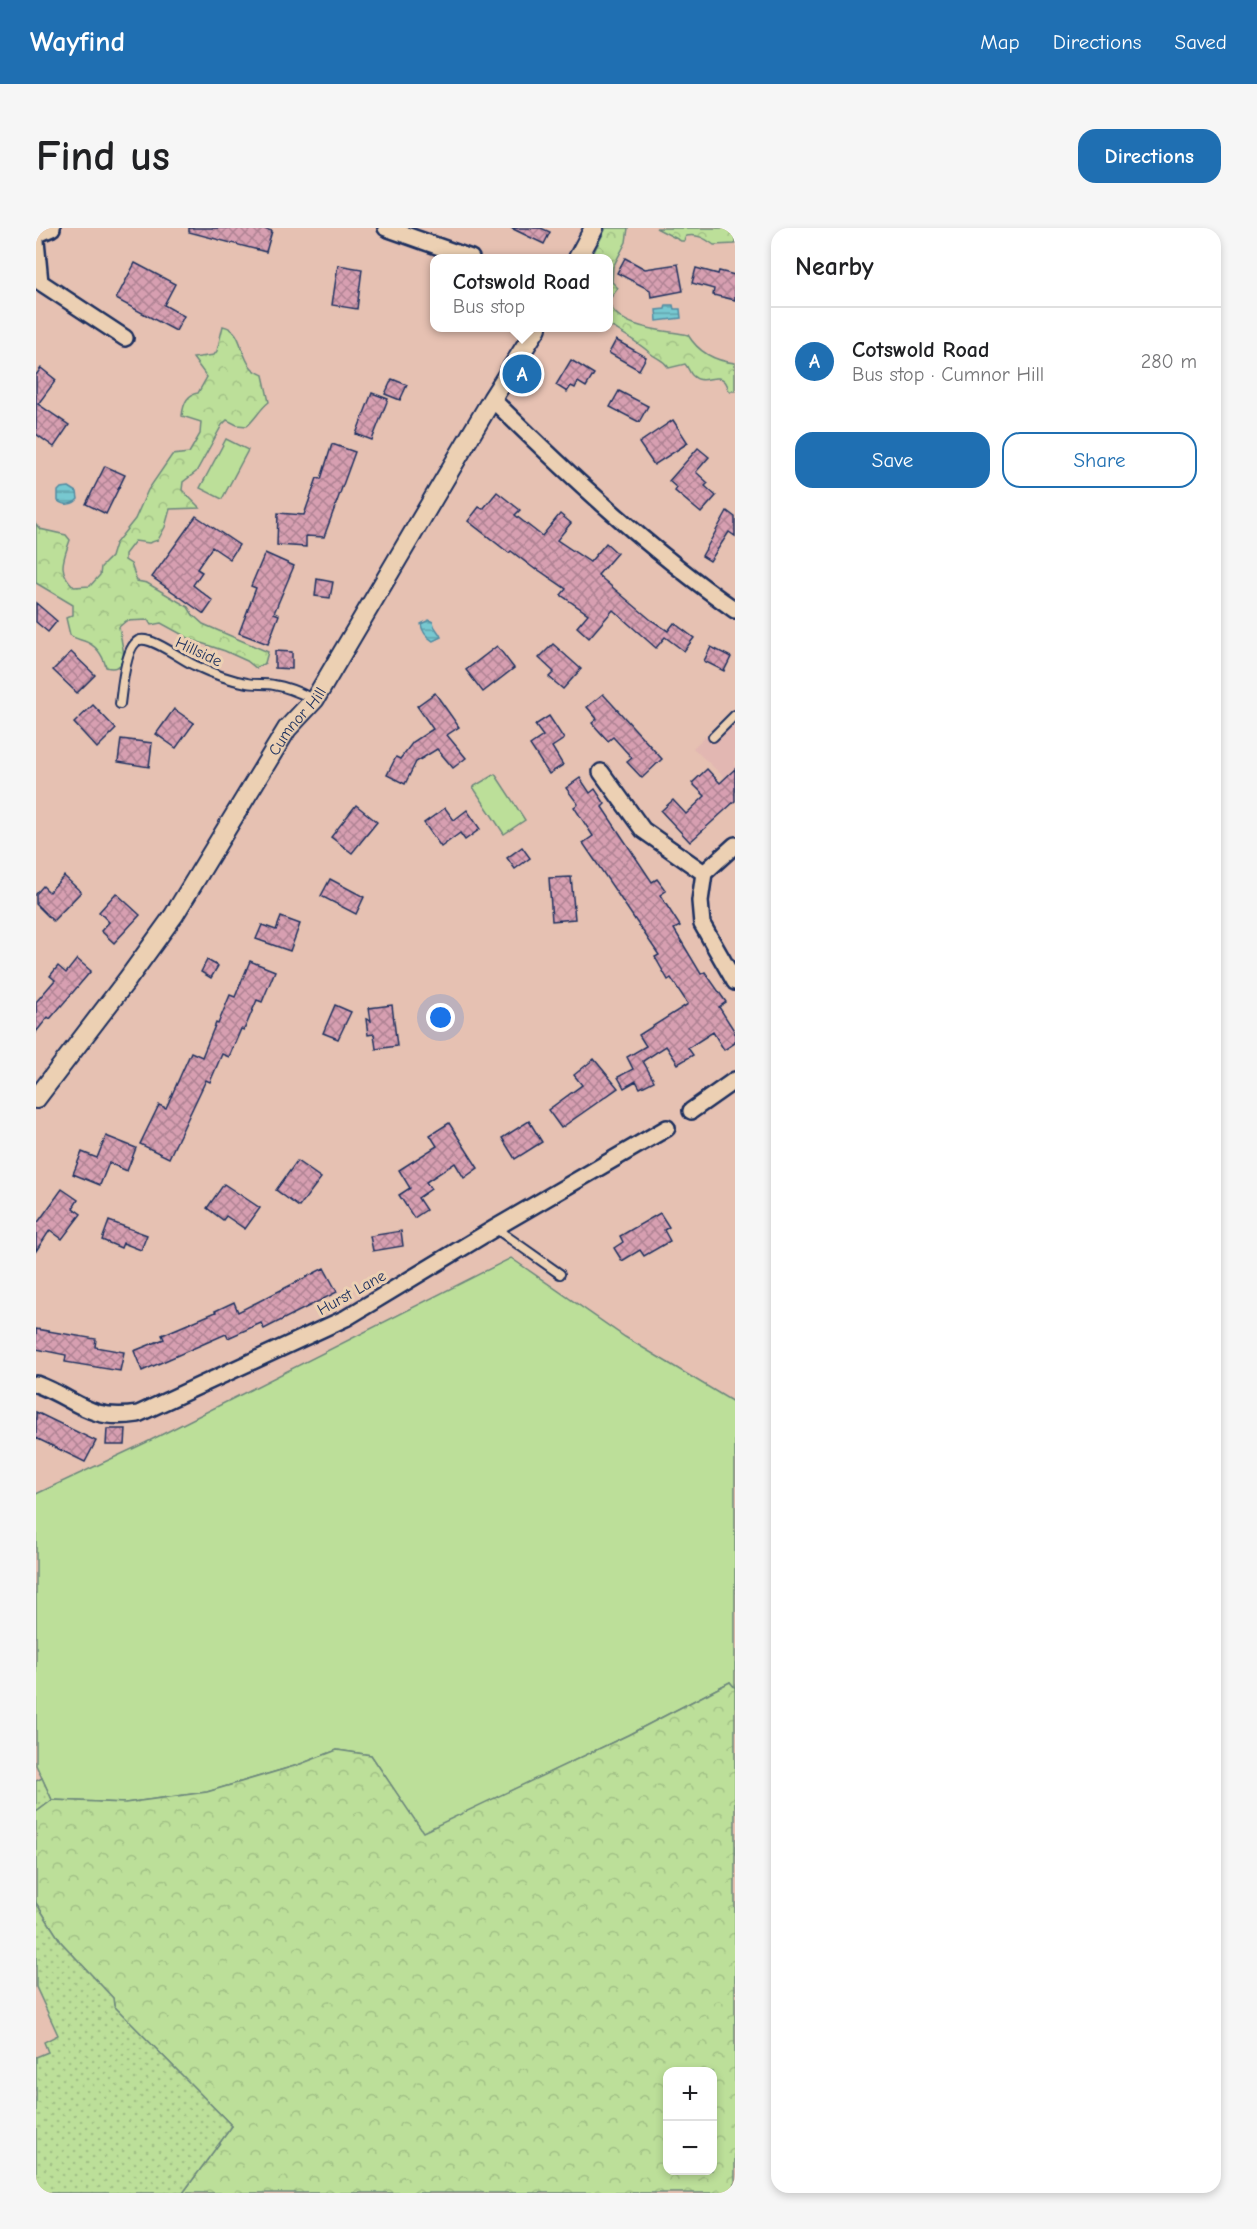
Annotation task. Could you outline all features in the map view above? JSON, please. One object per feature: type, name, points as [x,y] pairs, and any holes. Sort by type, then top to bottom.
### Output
[{"type":"street","points":[[36,235],[52,228]]},
{"type":"street","points":[[386,228],[460,254]]},
{"type":"street","points":[[580,254],[594,228]]},
{"type":"street","points":[[36,240],[40,282],[126,338]]},
{"type":"street","name":"Cumnor Hill","points":[[39,1090],[174,915],[287,729],[315,699],[534,332]]},
{"type":"street","points":[[492,399],[608,510],[688,577],[735,610]]},
{"type":"street","points":[[601,772],[643,830],[704,873]]},
{"type":"street","points":[[735,844],[704,873],[700,901],[702,924],[735,982]]},
{"type":"street","points":[[692,1111],[735,1080]]},
{"type":"street","name":"Hurst Lane","points":[[36,1384],[93,1413],[119,1417],[138,1414],[346,1318],[667,1128]]},
{"type":"lane","name":"Hillside","points":[[120,704],[128,654],[134,644],[141,640],[151,641],[192,664],[222,676],[248,684],[274,685],[295,690],[315,699]]},
{"type":"lane","points":[[713,737],[735,716]]},
{"type":"lane","points":[[495,1228],[560,1274]]},
{"type":"shaded area","points":[[735,708],[735,770],[726,779],[693,748]]},
{"type":"green space","points":[[606,228],[628,228],[626,242],[613,267],[613,254],[593,254]]},
{"type":"green space","points":[[656,228],[735,228],[735,244],[714,245],[697,236],[686,236],[684,241],[681,241]]},
{"type":"green space","points":[[613,283],[618,288],[613,295]]},
{"type":"green space","points":[[613,310],[622,318],[643,327],[688,335],[697,347],[708,355],[735,363],[735,391],[729,391],[723,379],[698,379],[692,375],[685,364],[669,368],[614,328]]},
{"type":"green space","points":[[223,326],[234,332],[247,361],[254,370],[263,375],[269,402],[247,426],[237,425],[227,420],[196,472],[183,482],[182,490],[200,508],[170,509],[165,527],[158,540],[149,543],[135,541],[125,554],[125,560],[131,564],[137,581],[147,583],[188,607],[203,624],[268,652],[265,663],[256,668],[247,661],[192,640],[161,623],[151,625],[148,620],[126,621],[119,627],[125,660],[117,667],[106,667],[95,648],[70,635],[66,618],[73,615],[73,605],[36,583],[36,524],[40,529],[66,535],[70,540],[63,565],[65,575],[74,587],[90,586],[100,575],[101,567],[111,557],[115,544],[135,519],[148,490],[172,455],[189,453],[200,434],[201,422],[182,416],[186,401],[198,393],[207,377],[193,358],[214,355]]},
{"type":"green space","points":[[226,439],[248,450],[222,499],[200,488]]},
{"type":"green space","points":[[495,774],[525,820],[504,834],[473,787]]},
{"type":"green space","points":[[511,1258],[625,1337],[735,1403],[735,1688],[730,1682],[628,1735],[423,1833],[371,1755],[337,1750],[298,1765],[207,1792],[125,1803],[52,1800],[36,1765],[36,1494],[145,1443]]},
{"type":"green space","points":[[730,1682],[735,1688],[735,2193],[183,2193],[232,2126],[114,2006],[113,1998],[61,1942],[36,1903],[36,1812],[52,1800],[125,1803],[207,1792],[298,1765],[337,1750],[371,1755],[423,1832],[628,1735]]},
{"type":"green space","points":[[42,1778],[52,1800],[36,1812],[36,1781]]},
{"type":"green space","points":[[36,1903],[61,1942],[113,1998],[114,2006],[232,2126],[183,2193],[36,2193],[36,2057],[48,2052],[44,2042],[58,2035],[36,1987]]},
{"type":"water","points":[[666,305],[673,305],[674,309],[680,309],[681,318],[657,321],[656,310],[665,309]]},
{"type":"water","points":[[69,487],[77,492],[78,499],[71,504],[60,503],[58,491]]},
{"type":"water","points":[[429,620],[433,622],[441,637],[433,641],[425,634],[421,624]]},
{"type":"building","points":[[189,228],[261,228],[272,231],[266,252],[189,232]]},
{"type":"building","points":[[511,228],[541,228],[550,232],[544,244]]},
{"type":"building","points":[[625,258],[645,269],[678,264],[683,291],[651,297],[650,290],[617,273]]},
{"type":"building","points":[[135,263],[175,284],[164,305],[184,316],[176,331],[116,299]]},
{"type":"building","points":[[338,265],[362,269],[357,309],[332,305]]},
{"type":"building","points":[[696,268],[718,274],[719,271],[735,275],[735,300],[713,295],[714,289],[692,283]]},
{"type":"building","points":[[616,340],[646,357],[639,370],[609,353]]},
{"type":"building","points":[[571,360],[594,374],[586,387],[578,382],[575,388],[571,386],[567,392],[556,385]]},
{"type":"building","points":[[41,368],[56,380],[38,404],[69,425],[54,447],[36,434],[36,375]]},
{"type":"building","points":[[392,379],[407,385],[400,400],[385,394]]},
{"type":"building","points":[[619,391],[648,406],[639,422],[610,407]]},
{"type":"building","points":[[372,393],[388,399],[372,440],[356,434]]},
{"type":"building","points":[[673,420],[688,443],[654,465],[639,443]]},
{"type":"building","points":[[332,444],[355,452],[324,537],[306,536],[306,547],[277,545],[278,513],[304,515],[317,478],[321,479]]},
{"type":"building","points":[[698,448],[709,457],[696,472],[708,483],[705,486],[716,496],[701,513],[675,491],[677,488],[669,481]]},
{"type":"building","points":[[105,466],[125,475],[106,514],[86,504]]},
{"type":"building","points":[[497,492],[520,510],[515,515],[542,536],[560,514],[571,523],[557,540],[590,562],[606,543],[617,553],[598,575],[651,620],[668,631],[674,623],[694,638],[684,651],[665,637],[656,648],[613,610],[589,638],[577,627],[588,614],[561,595],[566,589],[511,551],[509,553],[468,521],[479,507],[483,509]]},
{"type":"building","points":[[727,511],[735,517],[735,536],[729,532],[710,561],[702,556]]},
{"type":"building","points":[[196,516],[239,545],[230,559],[212,547],[197,569],[202,572],[193,585],[213,601],[204,614],[152,577]]},
{"type":"building","points":[[265,553],[294,566],[274,613],[279,615],[268,644],[239,633],[256,588],[251,586]]},
{"type":"building","points":[[317,579],[333,582],[330,598],[315,596]]},
{"type":"building","points":[[36,603],[57,621],[48,632],[36,622]]},
{"type":"building","points":[[553,644],[581,669],[563,689],[549,677],[554,672],[539,658]]},
{"type":"building","points":[[497,646],[514,668],[483,692],[466,670]]},
{"type":"building","points":[[711,647],[731,657],[724,671],[704,661]]},
{"type":"building","points":[[275,651],[292,652],[292,669],[275,668]]},
{"type":"building","points":[[71,652],[95,675],[77,693],[53,670]]},
{"type":"building","points":[[435,693],[459,727],[447,735],[466,758],[453,768],[437,749],[416,762],[405,784],[387,775],[396,757],[400,759],[413,742],[433,729],[417,706]]},
{"type":"building","points":[[603,694],[662,759],[642,778],[627,762],[632,758],[613,737],[608,741],[592,723],[597,719],[587,707]]},
{"type":"building","points":[[93,705],[116,729],[97,748],[74,723]]},
{"type":"building","points":[[174,709],[194,723],[176,748],[156,734]]},
{"type":"building","points":[[549,716],[564,739],[552,747],[563,765],[549,774],[530,745],[543,736],[535,725]]},
{"type":"building","points":[[121,739],[152,743],[149,767],[118,762]]},
{"type":"building","points":[[707,769],[720,783],[735,769],[735,801],[690,842],[661,811],[673,800],[686,814],[705,796],[692,783]]},
{"type":"building","points":[[580,778],[590,793],[595,789],[605,804],[602,807],[652,882],[657,879],[666,891],[660,895],[680,926],[674,929],[701,974],[705,972],[726,1002],[719,1007],[735,1032],[735,1043],[724,1050],[713,1032],[688,1048],[693,1055],[678,1064],[666,1046],[643,1061],[654,1081],[640,1088],[636,1081],[624,1088],[618,1077],[633,1069],[627,1057],[646,1046],[639,1035],[688,1004],[671,978],[668,980],[655,957],[659,955],[583,843],[593,836],[574,807],[578,804],[566,788]]},
{"type":"building","points":[[356,805],[377,822],[352,853],[331,837]]},
{"type":"building","points":[[445,808],[454,820],[467,810],[480,829],[465,840],[460,833],[441,847],[424,823]]},
{"type":"building","points":[[522,847],[530,858],[515,869],[507,858]]},
{"type":"building","points":[[64,876],[81,892],[53,921],[36,904],[36,894],[43,886],[49,892]]},
{"type":"building","points":[[571,877],[575,919],[552,921],[549,878]]},
{"type":"building","points":[[330,879],[364,897],[356,914],[321,896]]},
{"type":"building","points":[[116,893],[140,915],[114,943],[101,931],[109,922],[99,912]]},
{"type":"building","points":[[281,917],[300,924],[290,951],[256,939],[262,925],[276,930]]},
{"type":"building","points":[[77,959],[91,971],[36,1032],[36,1002],[55,980],[50,976],[58,966],[66,973]]},
{"type":"building","points":[[207,960],[218,966],[211,978],[201,972]]},
{"type":"building","points":[[250,961],[275,971],[262,1002],[257,1000],[229,1057],[222,1054],[210,1082],[206,1080],[169,1158],[140,1144],[159,1105],[166,1108],[191,1052],[202,1057],[230,995],[235,997]]},
{"type":"building","points":[[335,1005],[351,1012],[338,1039],[323,1033]]},
{"type":"building","points":[[392,1005],[397,1046],[376,1049],[374,1034],[368,1035],[366,1019],[371,1021],[369,1008]]},
{"type":"building","points":[[594,1059],[618,1088],[561,1128],[548,1110],[582,1085],[574,1075]]},
{"type":"building","points":[[529,1121],[542,1142],[515,1159],[502,1138]]},
{"type":"building","points":[[449,1123],[478,1168],[464,1178],[455,1163],[426,1182],[431,1189],[418,1198],[426,1210],[414,1218],[399,1195],[410,1188],[399,1170],[437,1146],[430,1135]]},
{"type":"building","points":[[106,1136],[136,1148],[127,1171],[109,1163],[100,1185],[73,1174],[82,1152],[97,1158]]},
{"type":"building","points":[[297,1161],[321,1178],[299,1207],[276,1190]]},
{"type":"building","points":[[224,1184],[260,1208],[245,1229],[226,1216],[223,1220],[207,1208]]},
{"type":"building","points":[[62,1189],[78,1200],[73,1208],[81,1214],[62,1239],[50,1230],[36,1251],[36,1225]]},
{"type":"building","points":[[660,1213],[669,1227],[664,1230],[670,1241],[644,1256],[640,1250],[622,1261],[614,1248],[623,1242],[620,1236]]},
{"type":"building","points":[[109,1221],[147,1235],[141,1250],[123,1243],[121,1248],[102,1240]]},
{"type":"building","points":[[401,1231],[403,1246],[373,1251],[370,1236]]},
{"type":"building","points":[[324,1268],[337,1292],[264,1329],[261,1323],[228,1338],[226,1334],[142,1371],[134,1351],[164,1339],[162,1335],[234,1302],[238,1312]]},
{"type":"building","points":[[36,1329],[96,1339],[95,1347],[124,1352],[120,1371],[65,1362],[66,1355],[36,1349]]},
{"type":"building","points":[[36,1412],[96,1441],[85,1462],[36,1438]]},
{"type":"building","points":[[107,1429],[126,1429],[125,1445],[106,1445]]},
{"type":"place","name":"Cotswold Road","points":[[522,374]]}]
